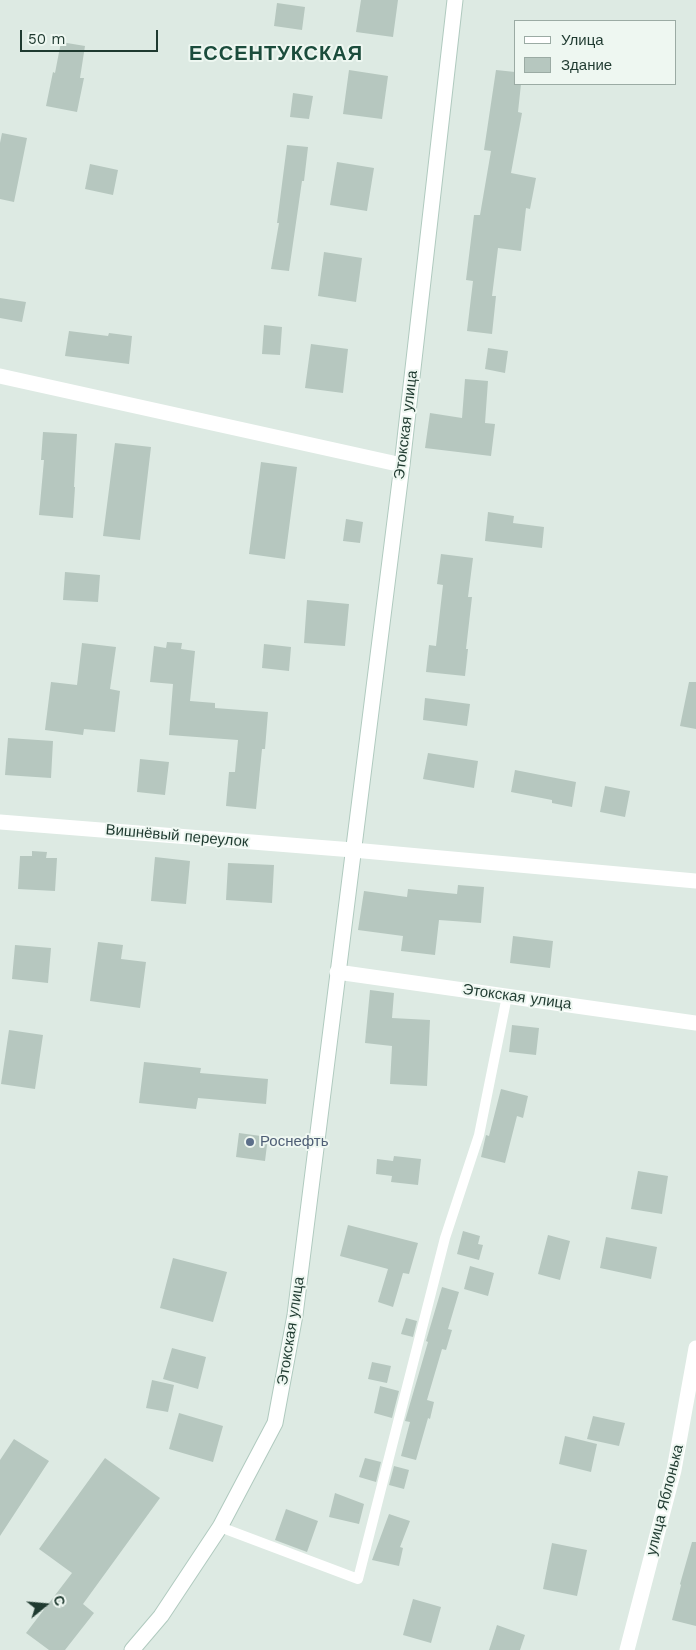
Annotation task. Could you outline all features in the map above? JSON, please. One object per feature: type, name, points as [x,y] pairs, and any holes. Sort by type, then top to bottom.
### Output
[{"type":"street","name":"Этокская улица","points":[[132,1650],[161,1616],[220,1527],[275,1423],[295,1315],[402,465],[455,0]]},
{"type":"street","points":[[0,376],[402,465]]},
{"type":"street","name":"Вишнёвый переулок","points":[[0,822],[353,850]]},
{"type":"street","points":[[353,850],[696,882]]},
{"type":"street","name":"Этокская улица","points":[[337,972],[696,1023]]},
{"type":"street","name":"улица Яблонька","points":[[627,1650],[674,1470],[696,1348]]},
{"type":"lane","points":[[220,1527],[358,1579],[445,1238],[478,1135],[507,996]]},
{"type":"building","points":[[361,0],[398,0],[393,37],[356,32]]},
{"type":"building","points":[[277,3],[305,7],[302,30],[274,26]]},
{"type":"building","points":[[61,42],[85,46],[80,78],[84,78],[77,112],[46,106]]},
{"type":"building","points":[[349,70],[388,76],[382,119],[343,114]]},
{"type":"building","points":[[496,70],[514,72],[514,85],[521,85],[518,112],[522,113],[511,173],[536,178],[530,209],[526,208],[521,251],[498,248],[492,296],[496,296],[492,334],[467,331],[473,281],[466,280],[474,215],[480,215],[491,151],[484,150]]},
{"type":"building","points":[[293,93],[313,96],[309,119],[290,117]]},
{"type":"building","points":[[2,133],[27,138],[14,202],[0,199],[0,143]]},
{"type":"building","points":[[287,145],[308,147],[289,271],[271,269],[279,223],[277,223]]},
{"type":"building","points":[[337,162],[374,168],[367,211],[330,205]]},
{"type":"building","points":[[90,164],[118,170],[113,195],[85,189]]},
{"type":"building","points":[[324,252],[362,258],[356,302],[318,296]]},
{"type":"building","points":[[0,298],[26,302],[22,322],[0,318]]},
{"type":"building","points":[[264,325],[282,327],[280,355],[262,354]]},
{"type":"building","points":[[69,331],[108,336],[109,333],[132,336],[129,364],[65,356]]},
{"type":"building","points":[[311,344],[348,349],[343,393],[305,388]]},
{"type":"building","points":[[488,348],[508,351],[505,373],[485,369]]},
{"type":"building","points":[[465,379],[488,381],[485,423],[495,424],[491,456],[425,448],[430,413],[462,418]]},
{"type":"building","points":[[43,432],[77,434],[73,518],[39,515],[44,460],[41,460]]},
{"type":"building","points":[[115,443],[151,447],[140,540],[103,536]]},
{"type":"building","points":[[261,462],[297,467],[285,559],[249,554]]},
{"type":"building","points":[[488,512],[514,516],[513,523],[544,527],[542,548],[485,541]]},
{"type":"building","points":[[346,519],[363,522],[360,543],[343,541]]},
{"type":"building","points":[[441,554],[473,558],[468,597],[472,597],[465,676],[426,672],[429,645],[436,646],[443,585],[437,584]]},
{"type":"building","points":[[65,572],[100,575],[98,602],[63,600]]},
{"type":"building","points":[[307,600],[349,604],[345,646],[304,643]]},
{"type":"building","points":[[167,642],[182,643],[181,649],[195,651],[190,701],[215,703],[215,708],[268,712],[265,749],[262,749],[256,809],[226,806],[229,772],[235,772],[238,740],[169,735],[173,684],[150,682],[154,646],[166,648]]},
{"type":"building","points":[[82,643],[116,647],[110,689],[120,691],[115,732],[84,729],[83,735],[45,730],[51,682],[77,685]]},
{"type":"building","points":[[264,644],[291,647],[289,671],[262,668]]},
{"type":"building","points":[[689,682],[696,682],[696,729],[680,726]]},
{"type":"building","points":[[425,698],[470,704],[467,726],[423,720]]},
{"type":"building","points":[[8,738],[53,741],[51,778],[5,775]]},
{"type":"building","points":[[428,753],[478,761],[474,788],[423,779]]},
{"type":"building","points":[[140,759],[169,762],[165,795],[137,792]]},
{"type":"building","points":[[515,770],[576,782],[572,807],[552,803],[552,800],[511,792]]},
{"type":"building","points":[[605,786],[630,791],[625,817],[600,812]]},
{"type":"building","points":[[32,851],[47,852],[46,858],[57,858],[55,891],[18,889],[20,856],[32,856]]},
{"type":"building","points":[[155,857],[190,861],[186,904],[151,901]]},
{"type":"building","points":[[228,863],[274,865],[272,903],[226,900]]},
{"type":"building","points":[[458,885],[484,887],[481,923],[439,920],[435,955],[401,951],[403,936],[358,930],[364,891],[407,897],[408,889],[457,894]]},
{"type":"building","points":[[513,936],[553,941],[550,968],[510,963]]},
{"type":"building","points":[[98,942],[123,945],[121,959],[146,962],[140,1008],[90,1001]]},
{"type":"building","points":[[15,945],[51,948],[48,983],[12,979]]},
{"type":"building","points":[[370,990],[394,993],[392,1018],[430,1020],[427,1086],[390,1084],[392,1046],[365,1043]]},
{"type":"building","points":[[512,1025],[539,1028],[536,1055],[509,1052]]},
{"type":"building","points":[[9,1030],[43,1035],[35,1089],[1,1084]]},
{"type":"building","points":[[144,1062],[201,1068],[200,1073],[268,1079],[266,1104],[198,1098],[196,1109],[139,1103]]},
{"type":"building","points":[[501,1089],[528,1096],[523,1118],[517,1116],[505,1163],[481,1157],[486,1135],[489,1136]]},
{"type":"building","points":[[239,1133],[268,1137],[265,1161],[236,1157]]},
{"type":"building","points":[[394,1156],[421,1159],[418,1185],[391,1182],[392,1176],[376,1174],[377,1159],[393,1161]]},
{"type":"building","points":[[638,1171],[668,1176],[662,1214],[631,1209]]},
{"type":"building","points":[[348,1225],[418,1243],[409,1274],[403,1273],[393,1307],[378,1302],[388,1269],[340,1256]]},
{"type":"building","points":[[463,1231],[480,1236],[478,1244],[483,1245],[479,1260],[457,1254]]},
{"type":"building","points":[[548,1235],[570,1241],[560,1280],[538,1274]]},
{"type":"building","points":[[606,1237],[657,1247],[651,1279],[600,1268]]},
{"type":"building","points":[[173,1258],[227,1272],[213,1322],[160,1308]]},
{"type":"building","points":[[470,1266],[494,1273],[488,1296],[464,1289]]},
{"type":"building","points":[[442,1287],[459,1292],[448,1329],[452,1330],[446,1350],[442,1349],[427,1400],[434,1402],[416,1460],[401,1456],[410,1422],[405,1421]]},
{"type":"building","points":[[406,1318],[417,1321],[413,1337],[401,1334]]},
{"type":"building","points":[[172,1348],[206,1357],[198,1389],[163,1379]]},
{"type":"building","points":[[372,1362],[391,1366],[387,1383],[368,1379]]},
{"type":"building","points":[[152,1380],[174,1385],[168,1412],[146,1408]]},
{"type":"building","points":[[380,1386],[399,1391],[392,1418],[374,1413]]},
{"type":"building","points":[[179,1413],[223,1426],[213,1462],[169,1449]]},
{"type":"building","points":[[593,1416],[625,1423],[619,1446],[587,1439]]},
{"type":"building","points":[[565,1436],[597,1444],[591,1472],[559,1464]]},
{"type":"building","points":[[14,1439],[49,1461],[0,1536],[0,1460]]},
{"type":"building","points":[[105,1458],[160,1498],[83,1604],[94,1613],[65,1650],[49,1650],[26,1633],[72,1573],[39,1549]]},
{"type":"building","points":[[365,1458],[381,1462],[376,1482],[359,1477]]},
{"type":"building","points":[[394,1466],[409,1470],[404,1489],[389,1485]]},
{"type":"building","points":[[335,1493],[364,1504],[359,1524],[329,1517]]},
{"type":"building","points":[[286,1509],[318,1521],[307,1552],[275,1540]]},
{"type":"building","points":[[389,1514],[410,1521],[400,1547],[403,1548],[399,1566],[372,1560]]},
{"type":"building","points":[[692,1542],[696,1542],[696,1626],[672,1620]]},
{"type":"building","points":[[552,1543],[587,1550],[577,1596],[543,1589]]},
{"type":"building","points":[[413,1599],[441,1607],[431,1643],[403,1635]]},
{"type":"building","points":[[497,1625],[525,1635],[520,1650],[489,1650]]},
{"type":"place","name":"Роснефть","points":[[250,1142]]},
{"type":"district","name":"ЕССЕНТУКСКАЯ","points":[[276,54]]}]
